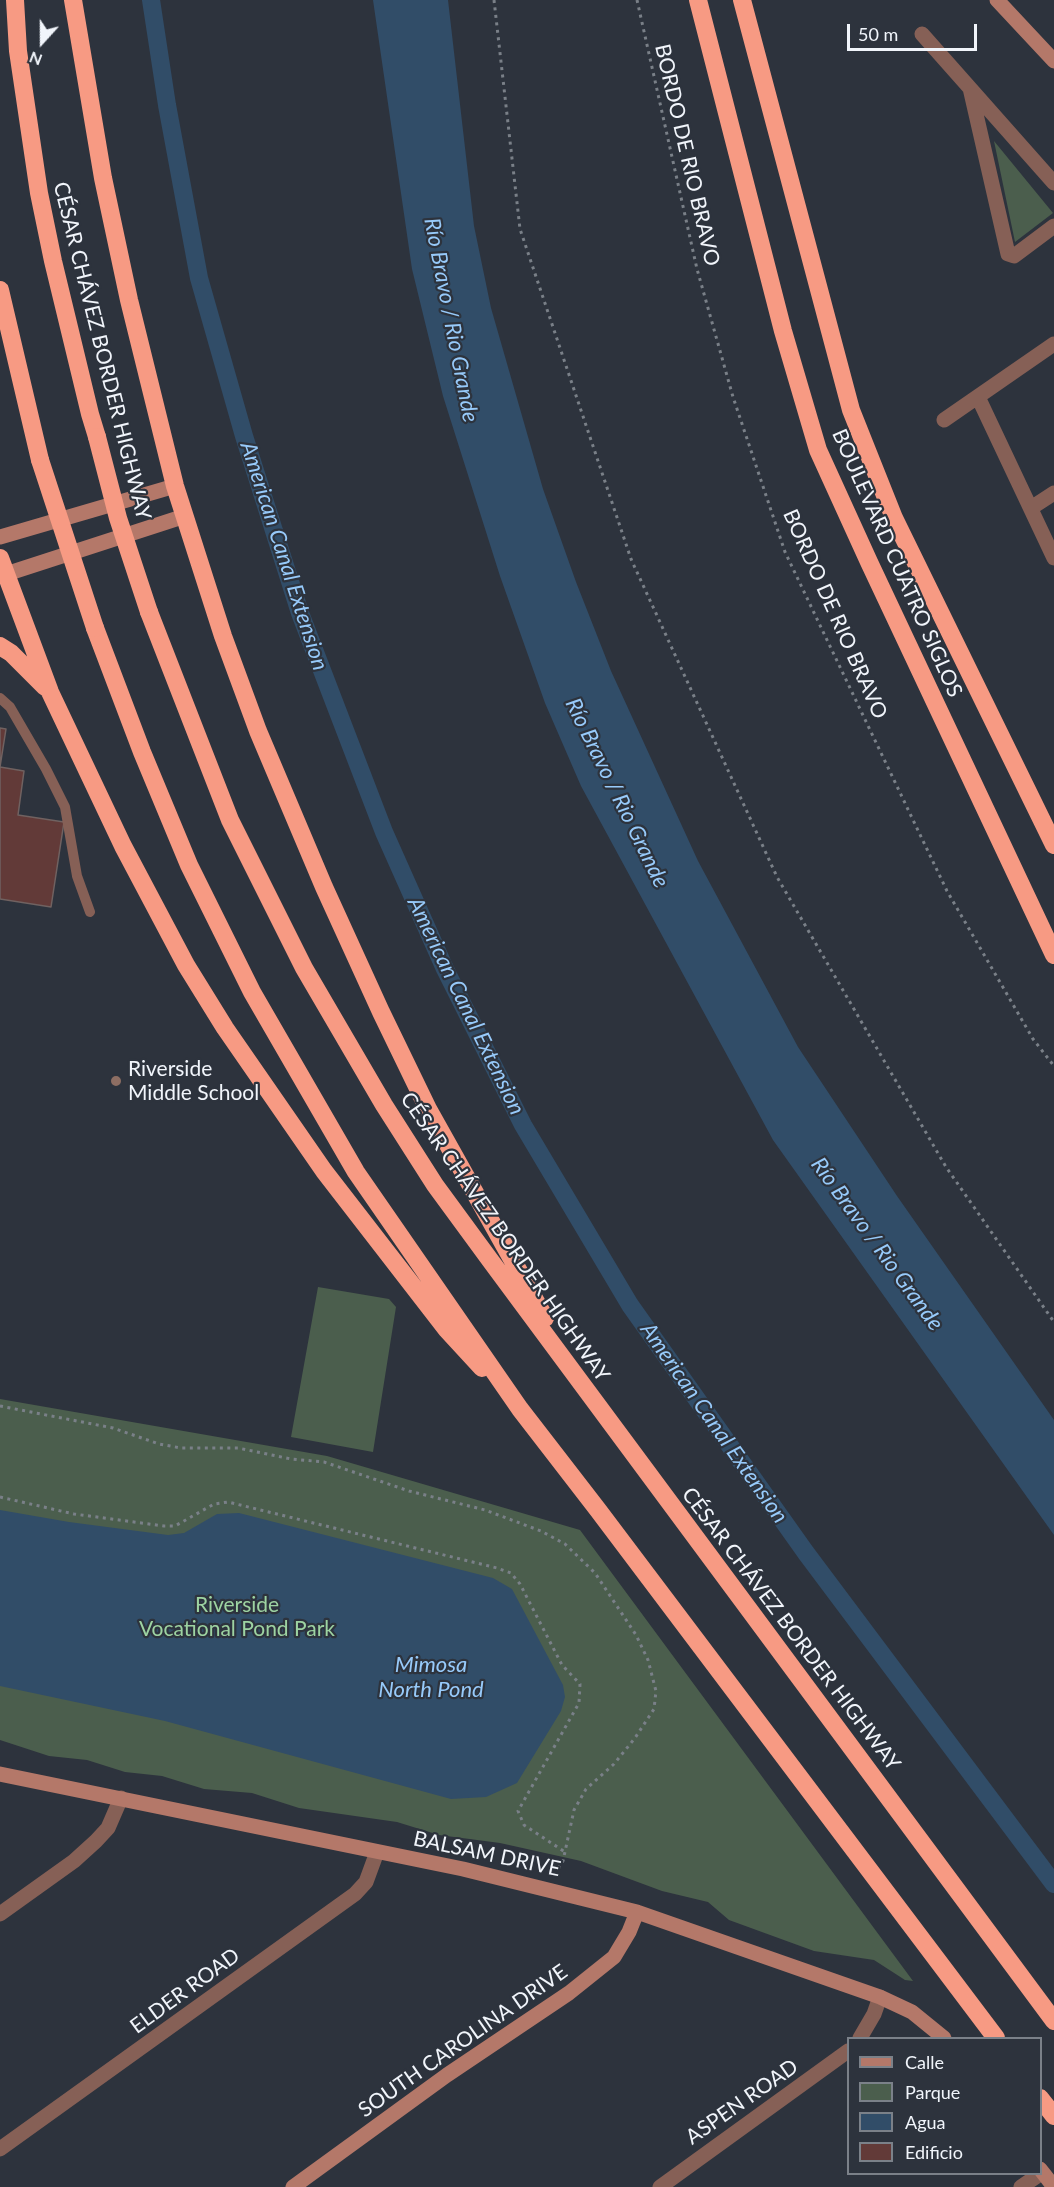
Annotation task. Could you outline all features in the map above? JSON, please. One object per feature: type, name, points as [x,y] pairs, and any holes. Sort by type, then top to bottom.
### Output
[{"type":"highway","name":"CÉSAR CHÁVEZ BORDER HIGHWAY","points":[[15,0],[18,51],[39,193],[61,294],[118,518],[149,612],[230,820],[304,968],[371,1084],[435,1185],[1054,2021]]},
{"type":"highway","points":[[73,0],[103,178],[129,300],[175,486],[223,636],[258,731],[324,887],[428,1109],[591,1398]]},
{"type":"highway","name":"BOULEVARD CUATRO SIGLOS","points":[[698,0],[783,331],[818,450],[1054,955]]},
{"type":"highway","name":"BOULEVARD CUATRO SIGLOS","points":[[742,0],[851,410],[894,518],[1054,845]]},
{"type":"highway","points":[[0,290],[40,460],[95,628],[142,752],[189,865],[252,992],[356,1172],[520,1409],[995,2037]]},
{"type":"highway","points":[[2,570],[50,692],[123,846],[186,964],[225,1028],[324,1171],[447,1330],[520,1409]]},
{"type":"highway","points":[[0,646],[11,653],[50,692]]},
{"type":"highway","points":[[1042,2099],[1054,2116]]},
{"type":"street","points":[[1002,2],[1051,52]]},
{"type":"street","points":[[922,34],[1054,183]]},
{"type":"street","points":[[970,88],[1008,254],[1014,256],[1054,226]]},
{"type":"street","points":[[944,420],[1054,344]]},
{"type":"street","points":[[978,397],[1054,558]]},
{"type":"street","points":[[0,537],[175,486]]},
{"type":"street","points":[[1031,508],[1054,493]]},
{"type":"street","points":[[2,570],[185,516]]},
{"type":"street","name":"BALSAM DRIVE","points":[[0,1774],[555,1890],[637,1912],[880,1997],[912,2012],[943,2037]]},
{"type":"street","points":[[0,1914],[74,1861],[96,1841],[108,1828],[121,1798]]},
{"type":"street","name":"ELDER ROAD","points":[[0,2149],[355,1894],[366,1882],[377,1852]]},
{"type":"street","name":"SOUTH CAROLINA DRIVE","points":[[293,2187],[447,2075],[568,1993],[614,1957],[629,1932],[637,1912]]},
{"type":"street","points":[[861,2037],[874,2014],[880,1997]]},
{"type":"street","name":"ASPEN ROAD","points":[[660,2187],[847,2052]]},
{"type":"street","points":[[1042,2173],[1054,2187]]},
{"type":"street","points":[[1021,2187],[1037,2175]]},
{"type":"lane","points":[[0,698],[10,707],[65,807],[77,876],[90,912]]},
{"type":"path","points":[[494,0],[520,229],[631,559],[777,877],[946,1167],[1054,1322]]},
{"type":"path","name":"BORDO DE RIO BRAVO","points":[[638,0],[697,269],[733,397],[786,552],[947,891],[1034,1039],[1054,1066]]},
{"type":"path","points":[[0,1406],[113,1428],[159,1444],[181,1448],[238,1448],[291,1459],[324,1462],[409,1491],[485,1510],[541,1531],[566,1544],[595,1573],[636,1635],[648,1660],[656,1691],[654,1709],[635,1738],[614,1764],[586,1789],[574,1810],[555,1890]]},
{"type":"path","points":[[0,1497],[74,1514],[164,1526],[174,1526],[214,1504],[228,1502],[511,1573],[520,1584],[562,1665],[580,1684],[579,1703],[518,1811],[524,1825],[565,1852]]},
{"type":"green space","points":[[994,141],[1053,213],[1015,242]]},
{"type":"green space","points":[[318,1287],[389,1299],[396,1307],[373,1452],[291,1437]]},
{"type":"green space","name":"Riverside Vocational Pond Park","points":[[0,1399],[327,1456],[580,1530],[913,1981],[905,1980],[874,1960],[814,1951],[729,1920],[708,1902],[662,1891],[581,1861],[500,1843],[439,1835],[397,1822],[299,1808],[252,1793],[204,1789],[162,1776],[125,1772],[87,1760],[49,1756],[0,1740]]},
{"type":"water","name":"Río Bravo / Rio Grande","points":[[373,0],[448,0],[474,226],[491,308],[543,489],[611,671],[698,861],[798,1047],[897,1196],[1054,1420],[1054,1535],[773,1140],[581,786],[545,703],[500,576],[443,396],[412,269]]},
{"type":"water","name":"Mimosa North Pond","points":[[0,1510],[168,1535],[184,1533],[217,1514],[239,1513],[493,1578],[512,1589],[563,1685],[565,1697],[561,1711],[517,1783],[486,1797],[451,1799],[165,1721],[0,1686]]},
{"type":"building","points":[[0,728],[6,729],[0,767]]},
{"type":"building","points":[[0,767],[24,771],[18,815],[64,822],[51,907],[0,899]]},
{"type":"waterway","name":"American Canal Extension","points":[[151,0],[167,105],[199,278],[244,436],[300,613],[384,832],[445,969],[523,1125],[630,1305],[806,1553],[1054,1884]]},
{"type":"place","name":"Riverside Middle School","points":[[116,1081]]}]
